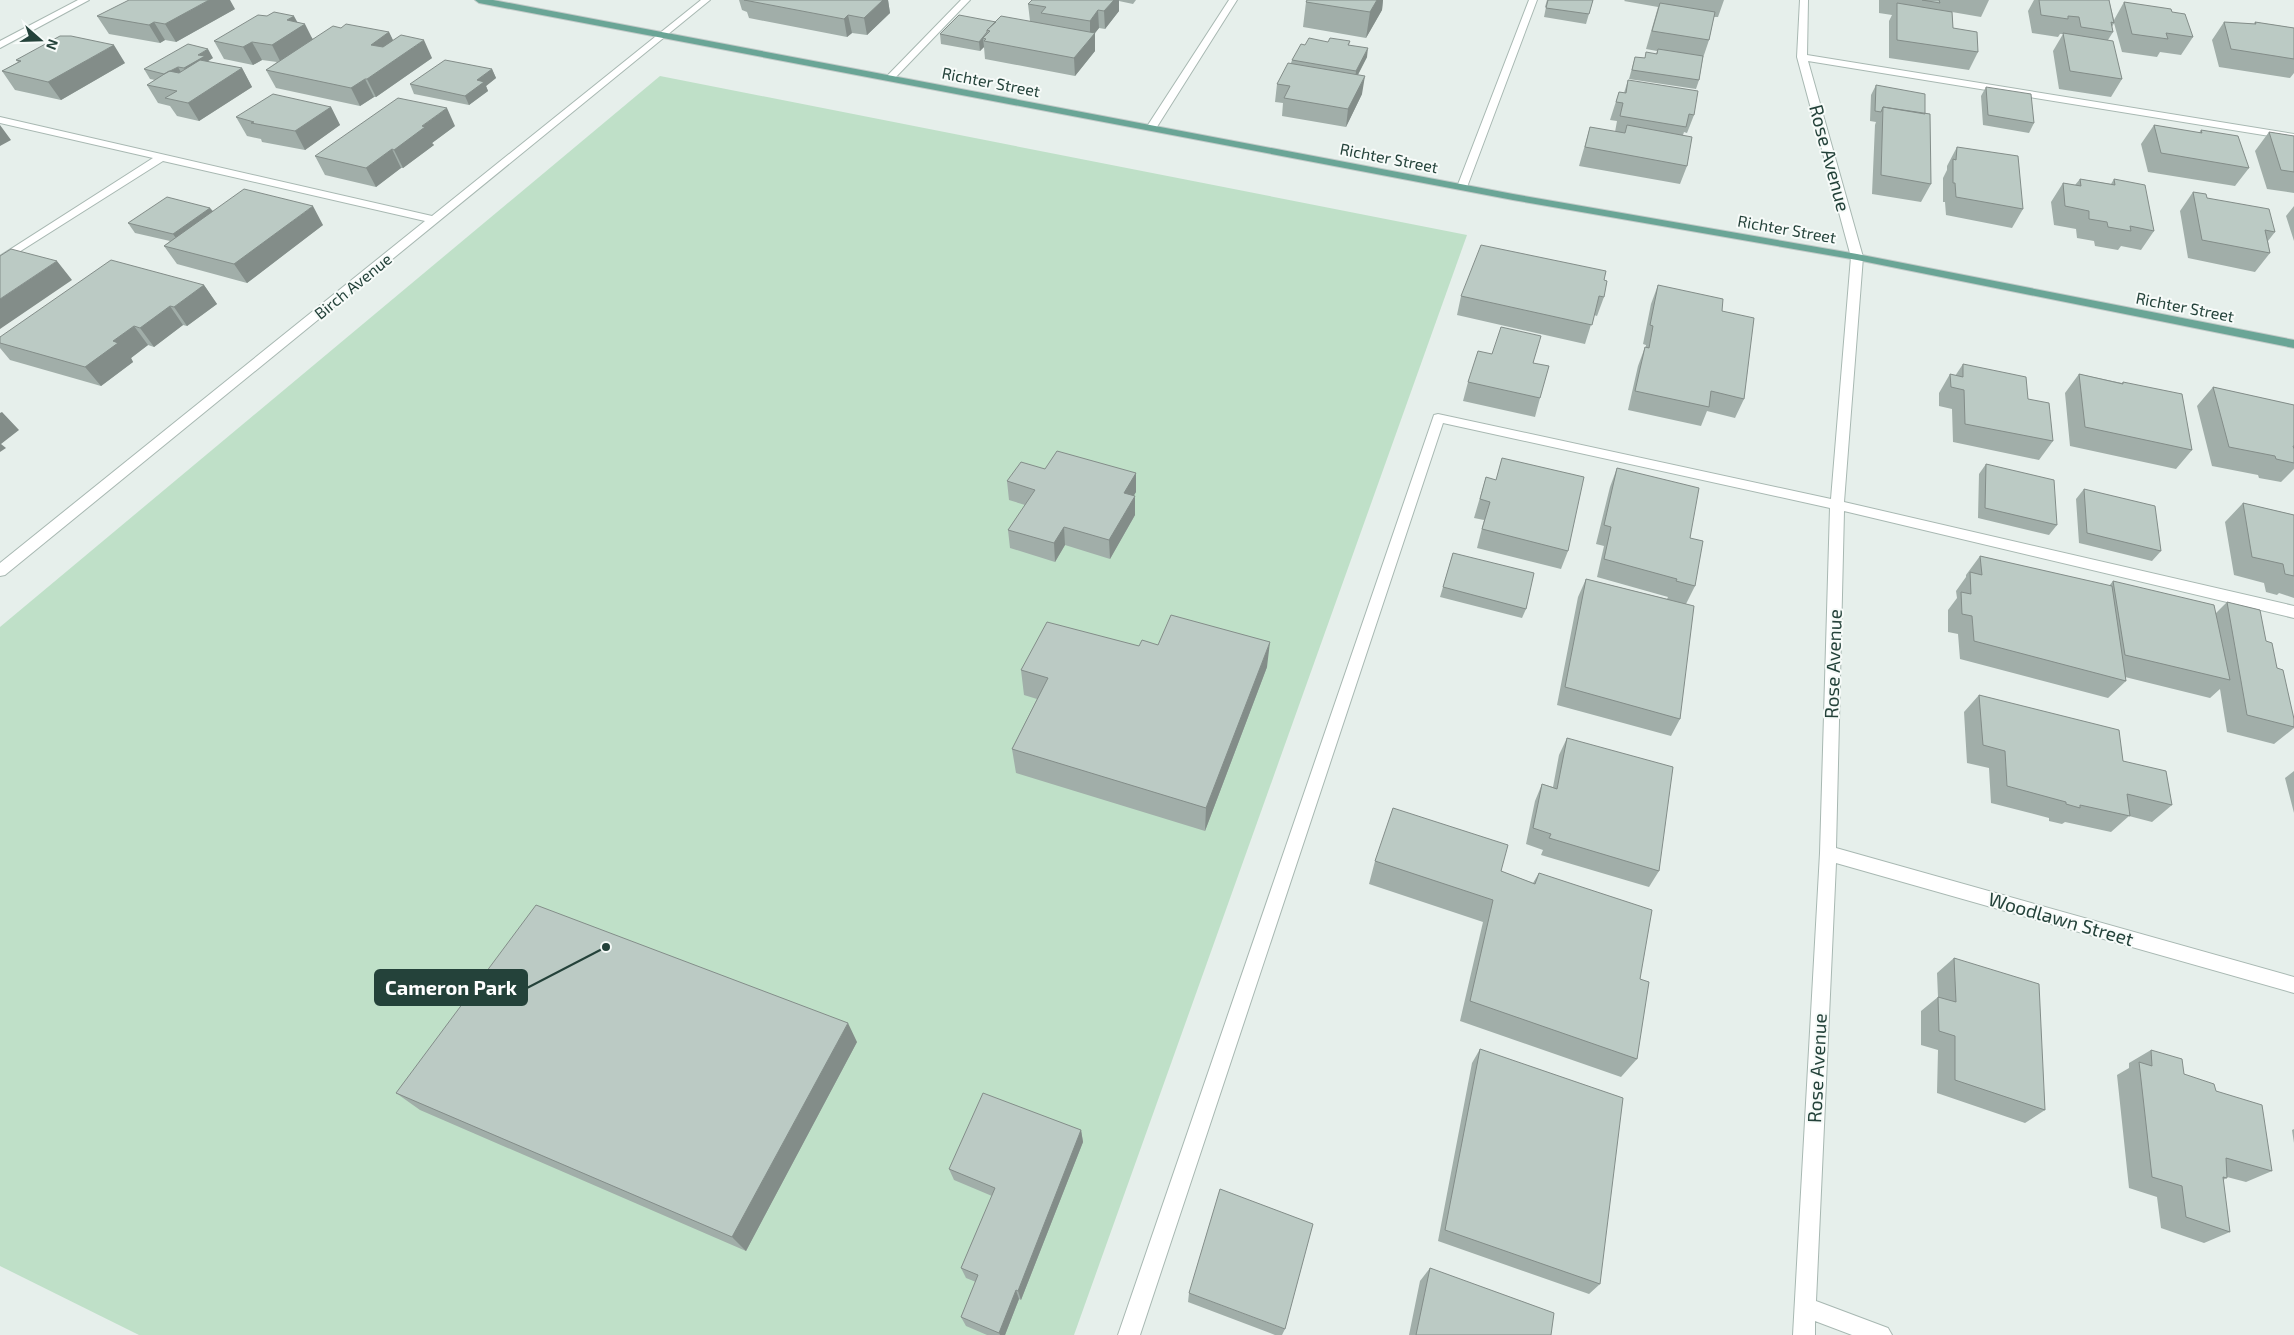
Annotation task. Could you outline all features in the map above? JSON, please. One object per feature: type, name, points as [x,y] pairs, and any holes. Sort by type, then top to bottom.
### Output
[{"type":"main road","name":"Richter Street","points":[[479,0],[1462,187],[1857,257],[2294,344]]},
{"type":"street","points":[[0,46],[85,0]]},
{"type":"street","name":"Birch Avenue","points":[[0,572],[706,0]]},
{"type":"street","points":[[890,78],[966,0]]},
{"type":"street","points":[[1151,128],[1233,0]]},
{"type":"street","points":[[1462,187],[1533,0]]},
{"type":"street","name":"Rose Avenue","points":[[1804,0],[1802,57],[1857,257],[1837,505],[1828,853],[1804,1335]]},
{"type":"street","points":[[1802,57],[2294,136]]},
{"type":"street","points":[[0,120],[434,220]]},
{"type":"street","points":[[0,261],[162,157]]},
{"type":"street","points":[[1129,1335],[1438,418],[1837,505],[2294,612]]},
{"type":"street","name":"Woodlawn Street","points":[[1828,853],[2294,985]]},
{"type":"street","points":[[1805,1307],[1881,1335]]},
{"type":"green space","points":[[660,76],[1467,235],[1074,1335],[139,1335],[0,1266],[0,627]]},
{"type":"building","points":[[129,0],[209,0],[165,24],[154,22],[149,25],[97,16]]},
{"type":"building","points":[[744,0],[883,0],[864,18],[848,15],[844,19]]},
{"type":"building","points":[[1032,0],[1114,0],[1104,11],[1098,10],[1090,21],[1041,13],[1046,7],[1028,4]]},
{"type":"building","points":[[1307,0],[1377,0],[1370,12],[1306,2]]},
{"type":"building","points":[[1548,0],[1593,0],[1589,14],[1546,8]]},
{"type":"building","points":[[1922,0],[1939,0],[1940,3]]},
{"type":"building","points":[[2039,0],[2109,0],[2114,23],[2111,22],[2113,32],[2081,27],[2079,17],[2068,16],[2068,19],[2041,15]]},
{"type":"building","points":[[2124,2],[2171,9],[2172,12],[2185,14],[2193,37],[2166,33],[2168,39],[2132,34]]},
{"type":"building","points":[[1660,3],[1715,12],[1709,40],[1652,31]]},
{"type":"building","points":[[1897,3],[1952,12],[1953,28],[1977,32],[1978,52],[1897,40]]},
{"type":"building","points":[[274,12],[294,16],[287,20],[305,24],[272,45],[252,42],[243,47],[214,41],[258,15],[267,16]]},
{"type":"building","points":[[959,15],[996,22],[987,30],[979,42],[940,34]]},
{"type":"building","points":[[1001,16],[1095,33],[1074,58],[984,41],[986,39],[983,38],[990,31],[987,30]]},
{"type":"building","points":[[2224,22],[2256,24],[2255,22],[2294,28],[2294,59],[2231,49]]},
{"type":"building","points":[[346,24],[389,32],[371,45],[383,47],[401,35],[424,40],[351,88],[266,70],[333,26],[341,28]]},
{"type":"building","points":[[2063,33],[2113,41],[2122,79],[2070,71]]},
{"type":"building","points":[[60,36],[71,36],[114,45],[48,82],[2,71],[21,61],[16,60]]},
{"type":"building","points":[[1309,38],[1328,42],[1330,38],[1350,41],[1348,45],[1368,48],[1356,71],[1292,60],[1301,44],[1305,45]]},
{"type":"building","points":[[188,44],[208,49],[198,55],[205,56],[184,68],[178,67],[164,74],[144,69]]},
{"type":"building","points":[[1658,49],[1703,56],[1699,80],[1632,70],[1635,57],[1645,58],[1646,52],[1657,54]]},
{"type":"building","points":[[200,60],[242,68],[188,103],[165,98],[177,91],[147,85],[169,71],[179,73]]},
{"type":"building","points":[[445,60],[492,69],[477,80],[484,82],[465,96],[410,84]]},
{"type":"building","points":[[1288,63],[1365,76],[1348,109],[1284,98],[1290,86],[1277,84]]},
{"type":"building","points":[[1628,80],[1698,91],[1694,115],[1689,114],[1686,127],[1620,116],[1623,103],[1616,102],[1619,92],[1626,93]]},
{"type":"building","points":[[1876,85],[1925,94],[1925,114],[1883,107],[1881,112],[1875,111]]},
{"type":"building","points":[[1986,87],[2031,94],[2034,123],[1988,115]]},
{"type":"building","points":[[273,94],[331,107],[295,131],[251,123],[254,122],[236,117]]},
{"type":"building","points":[[398,98],[447,108],[394,150],[392,149],[366,168],[315,156]]},
{"type":"building","points":[[1883,107],[1930,114],[1931,184],[1881,175]]},
{"type":"building","points":[[1627,125],[1692,137],[1687,166],[1585,147],[1590,127],[1625,133]]},
{"type":"building","points":[[2154,125],[2202,133],[2201,130],[2238,136],[2249,168],[2161,153]]},
{"type":"building","points":[[2269,132],[2294,136],[2294,172],[2281,170]]},
{"type":"building","points":[[1957,147],[2018,156],[2023,209],[1956,197],[1955,183],[1953,183],[1953,159],[1956,160]]},
{"type":"building","points":[[2080,179],[2115,185],[2114,179],[2145,185],[2154,231],[2130,226],[2131,231],[2108,227],[2107,222],[2089,219],[2089,211],[2065,206],[2063,183],[2081,186]]},
{"type":"building","points":[[244,189],[313,206],[234,264],[164,246]]},
{"type":"building","points":[[2193,192],[2206,194],[2207,198],[2269,209],[2275,232],[2265,230],[2270,253],[2202,240]]},
{"type":"building","points":[[167,197],[210,208],[173,234],[128,223]]},
{"type":"building","points":[[1481,245],[1606,271],[1604,280],[1607,281],[1604,297],[1599,296],[1592,325],[1461,296]]},
{"type":"building","points":[[11,249],[57,261],[0,299],[0,256]]},
{"type":"building","points":[[111,260],[204,285],[174,307],[170,306],[140,328],[134,326],[113,341],[118,343],[85,367],[0,343],[0,337]]},
{"type":"building","points":[[1658,285],[1723,299],[1722,311],[1754,318],[1744,399],[1711,391],[1709,407],[1635,391],[1645,347],[1649,348],[1653,326],[1650,325]]},
{"type":"building","points":[[1501,327],[1541,336],[1533,363],[1549,366],[1540,398],[1468,382],[1478,351],[1492,354]]},
{"type":"building","points":[[1963,364],[2026,377],[2028,399],[2049,403],[2053,441],[1965,424],[1964,390],[1951,387],[1950,374],[1963,377]]},
{"type":"building","points":[[2079,374],[2182,394],[2192,450],[2085,427]]},
{"type":"building","points":[[2213,387],[2294,405],[2294,463],[2276,459],[2275,456],[2229,447]]},
{"type":"building","points":[[1057,451],[1136,473],[1124,493],[1135,496],[1109,540],[1064,527],[1054,543],[1008,530],[1035,490],[1007,481],[1021,462],[1045,469]]},
{"type":"building","points":[[1502,458],[1584,477],[1568,551],[1482,529],[1490,502],[1480,499],[1486,477],[1496,480]]},
{"type":"building","points":[[1986,464],[2054,480],[2057,525],[1985,508]]},
{"type":"building","points":[[1617,468],[1699,488],[1690,538],[1703,541],[1695,586],[1676,581],[1677,579],[1604,559],[1611,527],[1604,525]]},
{"type":"building","points":[[2084,489],[2155,506],[2161,551],[2087,533]]},
{"type":"building","points":[[2243,503],[2294,515],[2294,576],[2285,574],[2283,564],[2252,557]]},
{"type":"building","points":[[1453,553],[1534,573],[1526,609],[1443,587]]},
{"type":"building","points":[[1980,556],[2112,586],[2126,681],[1974,641],[1972,616],[1962,614],[1961,592],[1971,594],[1970,572],[1982,575]]},
{"type":"building","points":[[1586,579],[1694,606],[1680,719],[1565,687]]},
{"type":"building","points":[[2113,581],[2214,605],[2230,680],[2125,655]]},
{"type":"building","points":[[2227,602],[2260,610],[2266,641],[2272,643],[2277,668],[2283,670],[2294,719],[2294,727],[2247,715]]},
{"type":"building","points":[[1171,615],[1270,642],[1206,808],[1012,749],[1048,678],[1021,670],[1047,622],[1139,646],[1142,640],[1158,645]]},
{"type":"building","points":[[1979,695],[2119,730],[2123,761],[2166,771],[2172,805],[2127,794],[2130,816],[2080,805],[2080,808],[2066,804],[2066,802],[2007,786],[2005,751],[1983,745]]},
{"type":"building","points":[[1567,738],[1673,767],[1659,871],[1549,838],[1551,834],[1533,828],[1542,784],[1557,789]]},
{"type":"building","points":[[1393,808],[1508,845],[1501,871],[1535,884],[1539,873],[1652,910],[1640,979],[1649,982],[1637,1059],[1470,1001],[1493,900],[1375,861]]},
{"type":"building","points":[[536,905],[848,1023],[732,1237],[396,1093]]},
{"type":"building","points":[[1954,958],[2039,984],[2045,1110],[1955,1080],[1955,1036],[1939,1031],[1938,997],[1956,1002]]},
{"type":"building","points":[[1480,1049],[1623,1098],[1600,1284],[1445,1230]]},
{"type":"building","points":[[2151,1050],[2182,1059],[2184,1074],[2214,1084],[2216,1091],[2262,1105],[2272,1171],[2226,1158],[2227,1178],[2223,1177],[2230,1232],[2186,1217],[2182,1186],[2152,1177],[2139,1062],[2152,1066]]},
{"type":"building","points":[[983,1093],[1081,1130],[1018,1291],[1016,1290],[999,1333],[961,1317],[978,1275],[961,1268],[995,1188],[949,1169]]},
{"type":"building","points":[[1220,1189],[1313,1224],[1285,1329],[1189,1293]]},
{"type":"building","points":[[1430,1268],[1554,1313],[1551,1335],[1416,1335]]},
{"type":"place","name":"Cameron Park","points":[[606,947]]}]
